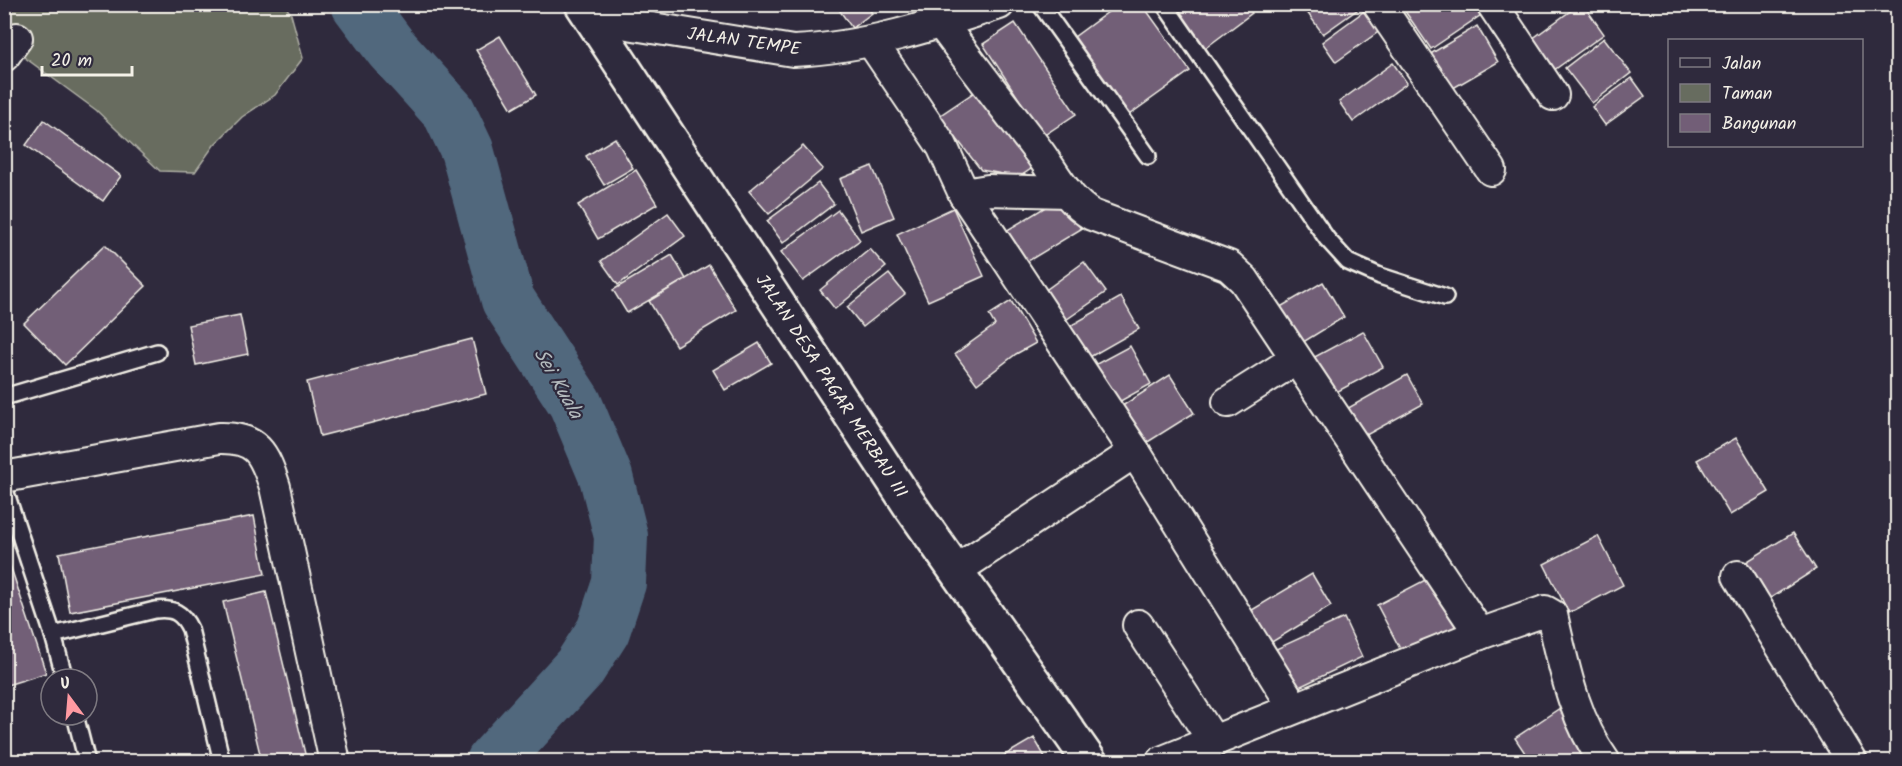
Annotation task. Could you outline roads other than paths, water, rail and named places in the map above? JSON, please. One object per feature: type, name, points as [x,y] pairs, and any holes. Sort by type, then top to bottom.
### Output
[{"type":"street","name":"JALAN TEMPE","points":[[591,17],[793,51],[824,50],[871,41],[929,18],[999,4]]},
{"type":"street","points":[[1378,4],[1491,170]]},
{"type":"street","points":[[1492,4],[1554,95]]},
{"type":"street","name":"JALAN DESA PAGAR MERBAU III","points":[[591,17],[955,571],[1090,762]]},
{"type":"street","points":[[929,18],[1082,209],[1092,215],[1229,266],[1244,280],[1480,634]]},
{"type":"street","points":[[871,41],[942,146],[959,186],[1135,452],[1294,708]]},
{"type":"street","points":[[959,186],[988,190],[1066,191]]},
{"type":"street","points":[[1228,402],[1296,359]]},
{"type":"street","points":[[4,477],[219,438],[237,438],[251,443],[262,456],[275,487],[335,762]]},
{"type":"street","points":[[955,571],[1135,452]]},
{"type":"street","points":[[1738,576],[1852,762]]},
{"type":"street","points":[[1161,762],[1480,634],[1545,611],[1552,615],[1565,676],[1582,724],[1605,762]]},
{"type":"street","points":[[1138,625],[1214,742]]},
{"type":"lane","points":[[1040,4],[1148,156]]},
{"type":"lane","points":[[1164,4],[1327,240],[1348,261],[1380,276],[1445,297]]},
{"type":"lane","points":[[4,398],[157,352]]},
{"type":"lane","points":[[4,487],[62,667]]},
{"type":"lane","points":[[53,635],[155,610],[177,611],[184,617],[190,629],[222,762]]},
{"type":"lane","points":[[78,727],[87,762]]},
{"type":"waterway","name":"Sei Kuala","points":[[358,4],[391,48],[449,112],[467,150],[508,300],[575,403],[606,477],[621,536],[619,583],[603,631],[580,667],[493,762]]}]
